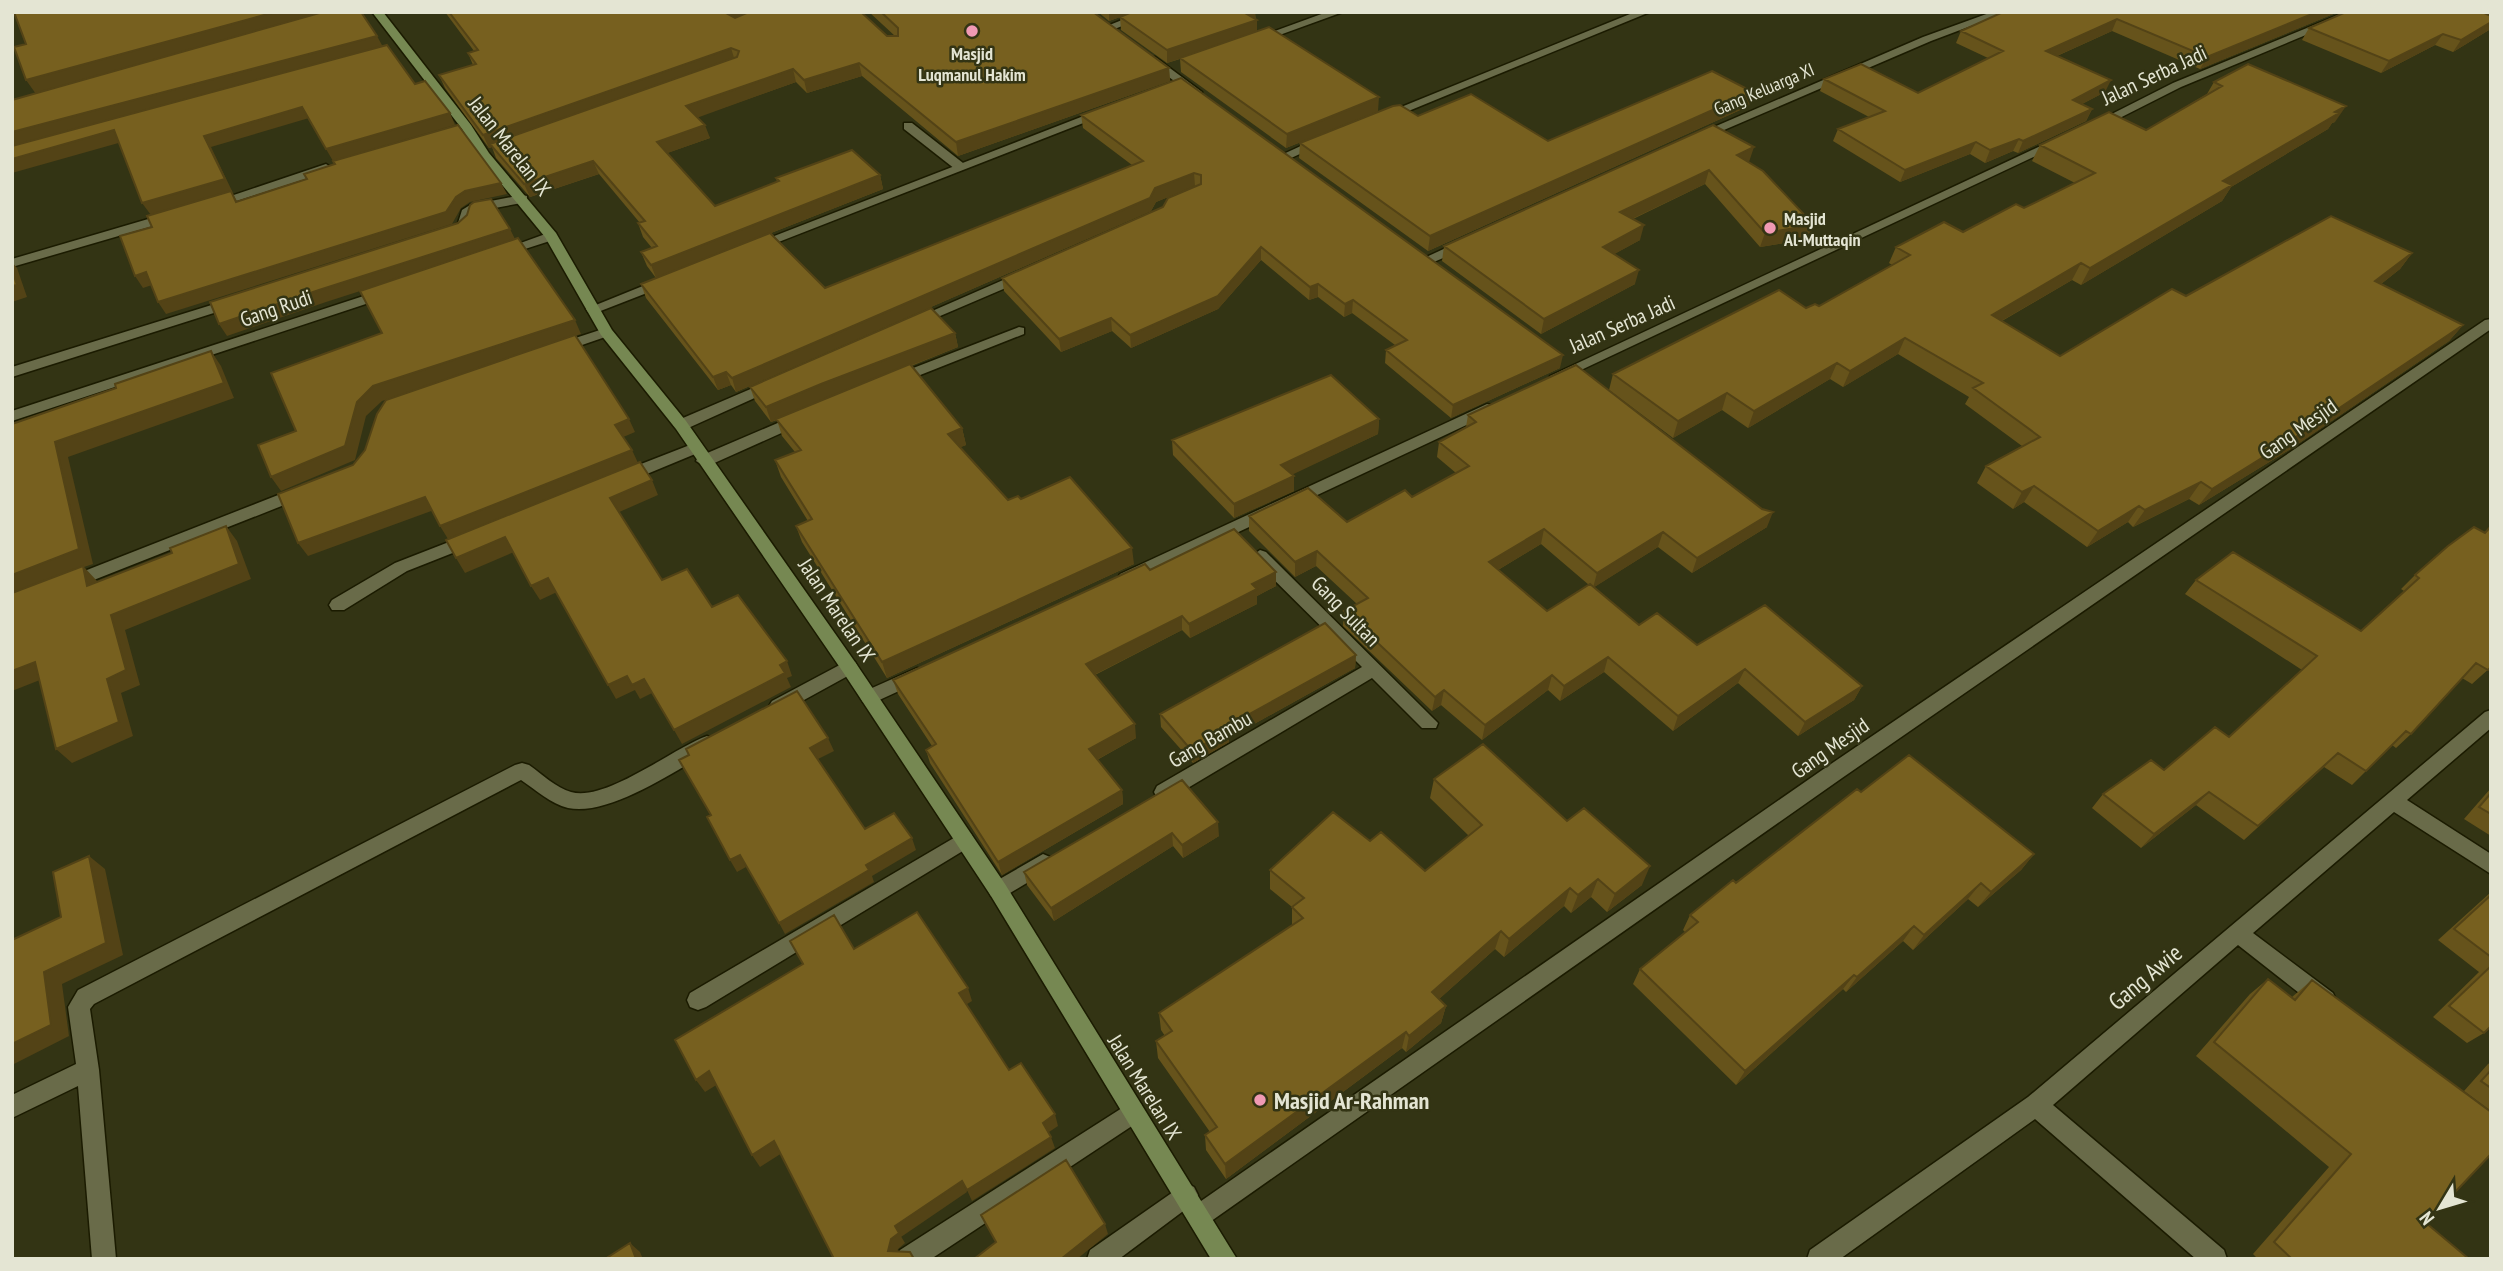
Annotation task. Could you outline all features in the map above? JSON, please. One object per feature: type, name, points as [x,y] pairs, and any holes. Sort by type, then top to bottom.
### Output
[{"type":"main road","name":"Jalan Marelan IX","points":[[377,12],[397,48],[461,130],[491,153],[522,200],[551,236],[606,332],[681,425],[849,667],[998,890],[1225,1259]]},
{"type":"street","points":[[1107,28],[1153,12]]},
{"type":"street","points":[[1245,43],[1338,12]]},
{"type":"street","points":[[1368,123],[1645,12]]},
{"type":"street","name":"Gang Keluarga XI","points":[[1688,141],[1927,39],[2003,12]]},
{"type":"street","name":"Jalan Serba Jadi","points":[[1537,386],[2080,133],[2177,85],[2356,12]]},
{"type":"street","points":[[1137,49],[1173,68],[1178,85],[1206,99]]},
{"type":"street","points":[[736,253],[1121,106]]},
{"type":"street","points":[[908,126],[959,166]]},
{"type":"street","points":[[1285,156],[1332,137]]},
{"type":"street","points":[[12,263],[335,165]]},
{"type":"street","points":[[431,238],[464,225],[467,213],[475,208],[522,200]]},
{"type":"street","points":[[485,258],[551,236]]},
{"type":"street","points":[[1428,259],[1478,236]]},
{"type":"street","points":[[904,327],[1037,269]]},
{"type":"street","points":[[593,309],[684,274]]},
{"type":"street","name":"Gang Rudi","points":[[12,416],[406,285]]},
{"type":"street","points":[[12,372],[245,298]]},
{"type":"street","name":"Gang Mesjid","points":[[1199,1216],[1835,772],[2490,323]]},
{"type":"street","points":[[881,385],[1019,331]]},
{"type":"street","points":[[542,354],[606,332]]},
{"type":"street","points":[[681,425],[792,376]]},
{"type":"street","points":[[1107,586],[1242,538],[1500,403]]},
{"type":"street","points":[[606,485],[700,455],[818,411]]},
{"type":"street","points":[[50,590],[316,487]]},
{"type":"street","points":[[338,605],[401,567],[491,531]]},
{"type":"street","name":"Gang Sultan","points":[[1242,538],[1372,670],[1429,723]]},
{"type":"street","points":[[756,718],[849,667]]},
{"type":"street","points":[[869,697],[932,668]]},
{"type":"street","name":"Gang Bambu","points":[[1143,805],[1372,670]]},
{"type":"street","name":"Gang Awie","points":[[1819,1259],[2036,1105],[2491,718]]},
{"type":"street","points":[[104,1259],[88,1070],[79,1007],[86,998],[523,771],[570,800],[584,801],[605,796],[722,736]]},
{"type":"street","points":[[2393,801],[2491,865]]},
{"type":"street","points":[[698,1000],[964,840]]},
{"type":"street","points":[[998,890],[1058,855]]},
{"type":"street","points":[[2238,933],[2337,1010]]},
{"type":"street","points":[[12,1107],[88,1070]]},
{"type":"street","points":[[2036,1105],[2216,1259]]},
{"type":"street","points":[[909,1259],[1133,1112]]},
{"type":"street","points":[[1100,1259],[1186,1195]]},
{"type":"building","points":[[14,12],[275,12],[26,80],[14,47],[26,44]]},
{"type":"building","points":[[323,12],[361,12],[377,36],[12,132],[12,100]]},
{"type":"building","points":[[449,12],[728,12],[726,13],[735,18],[749,12],[861,12],[887,36],[898,36],[898,28],[881,12],[1093,12],[1169,68],[956,142],[859,63],[804,80],[793,69],[686,106],[705,125],[657,142],[715,206],[779,181],[776,178],[852,150],[880,175],[651,265],[641,252],[657,246],[638,223],[645,221],[593,161],[524,184],[490,144],[737,57],[739,51],[731,48],[483,135],[439,75],[476,64],[468,53],[478,50]]},
{"type":"building","points":[[1132,12],[1246,12],[1257,20],[1167,50],[1120,17]]},
{"type":"building","points":[[2003,12],[2317,12],[2207,57],[2117,19],[2046,51],[2111,80],[2073,100],[2092,109],[2023,141],[2019,139],[1990,150],[1976,142],[1905,170],[1838,129],[1885,111],[1824,79],[1861,64],[1918,93],[2003,51],[1961,31]]},
{"type":"building","points":[[2346,12],[2482,12],[2491,16],[2491,22],[2461,40],[2443,34],[2389,61],[2309,28]]},
{"type":"building","points":[[1269,27],[1379,97],[1287,134],[1180,58]]},
{"type":"building","points":[[387,45],[415,84],[425,81],[450,113],[326,149],[302,107],[204,136],[225,179],[142,203],[114,130],[12,159],[12,146]]},
{"type":"building","points":[[2248,64],[2346,106],[2335,112],[2339,113],[2223,181],[2232,185],[2090,268],[2081,263],[1992,315],[2060,356],[2172,289],[2186,296],[2331,216],[2412,253],[2375,281],[2463,325],[2302,433],[2212,489],[2201,482],[2145,510],[2139,506],[2098,531],[2034,486],[2022,492],[1986,466],[2040,437],[1973,388],[1983,383],[1905,338],[1850,371],[1837,363],[1754,411],[1727,393],[1678,421],[1613,374],[1779,290],[1806,308],[1815,304],[1819,306],[1910,255],[1896,247],[1944,222],[1963,232],[2016,204],[2024,208],[2095,173],[2040,145],[2109,112],[2146,130],[2222,86],[2214,82]]},
{"type":"building","points":[[1712,71],[1753,92],[1430,236],[1300,143],[1393,106],[1400,105],[1418,116],[1471,94],[1548,141]]},
{"type":"building","points":[[1181,78],[1563,355],[1453,405],[1386,350],[1407,340],[1353,300],[1345,304],[1318,284],[1310,287],[1261,247],[1218,296],[1130,335],[1111,318],[1059,339],[1002,278],[1163,207],[1168,198],[1201,184],[1201,175],[1194,173],[1155,188],[1150,198],[732,378],[726,372],[713,377],[641,284],[770,233],[825,288],[1143,161],[1081,115]]},
{"type":"building","points":[[458,125],[501,183],[465,191],[456,197],[446,212],[158,302],[146,272],[135,276],[120,236],[152,227],[147,216],[231,191],[236,202],[307,179],[304,174],[335,164],[333,161]]},
{"type":"building","points":[[1713,125],[1754,147],[1737,155],[1763,171],[1814,225],[1765,233],[1709,170],[1620,212],[1644,225],[1603,247],[1639,270],[1544,319],[1444,246]]},
{"type":"building","points":[[491,199],[510,229],[219,324],[210,302],[458,223],[467,215],[474,202]]},
{"type":"building","points":[[518,238],[575,320],[373,386],[357,402],[345,446],[271,477],[258,445],[296,431],[271,373],[382,333],[360,291]]},
{"type":"building","points":[[12,270],[17,285],[12,286]]},
{"type":"building","points":[[931,308],[955,333],[766,407],[750,387]]},
{"type":"building","points":[[575,335],[629,419],[615,425],[632,450],[440,526],[425,497],[298,543],[278,494],[353,465],[365,450],[377,414],[386,400]]},
{"type":"building","points":[[211,351],[224,383],[55,442],[79,549],[12,575],[12,424]]},
{"type":"building","points":[[910,364],[962,428],[948,434],[1008,500],[1018,496],[1021,499],[1070,477],[1132,548],[882,662],[796,526],[812,519],[775,460],[801,450],[776,419]]},
{"type":"building","points":[[1576,365],[1762,509],[1773,512],[1697,558],[1663,532],[1597,573],[1544,529],[1489,562],[1547,611],[1590,584],[1639,625],[1657,613],[1697,645],[1765,605],[1862,686],[1805,722],[1745,669],[1678,716],[1608,657],[1564,686],[1552,675],[1485,725],[1444,690],[1435,697],[1344,611],[1368,598],[1317,551],[1295,562],[1249,516],[1308,488],[1347,522],[1405,490],[1412,497],[1469,466],[1439,442],[1476,422],[1468,415]]},
{"type":"building","points":[[1331,375],[1379,419],[1281,465],[1294,476],[1234,504],[1172,440]]},
{"type":"building","points":[[640,462],[652,480],[610,498],[662,580],[687,569],[712,607],[738,595],[787,661],[780,665],[785,673],[674,730],[644,679],[632,685],[627,676],[608,685],[548,578],[531,586],[505,537],[456,558],[446,540]]},
{"type":"building","points":[[226,526],[239,564],[111,615],[126,670],[107,679],[119,722],[56,749],[35,662],[12,671],[12,593],[83,566],[87,586],[172,553],[170,548]]},
{"type":"building","points":[[2491,526],[2491,667],[2488,670],[2476,663],[2411,734],[2406,731],[2366,771],[2338,753],[2258,826],[2209,792],[2154,834],[2103,794],[2151,760],[2164,770],[2215,727],[2229,737],[2317,656],[2196,580],[2233,552],[2361,631],[2419,578],[2415,575],[2448,546],[2474,527],[2485,533]]},
{"type":"building","points":[[1234,529],[1276,572],[1252,584],[1257,589],[1189,624],[1182,616],[1086,664],[1135,724],[1089,749],[1122,790],[998,862],[926,750],[936,744],[893,680],[1145,564],[1150,570]]},
{"type":"building","points":[[1325,623],[1356,655],[1226,727],[1229,730],[1192,751],[1160,714]]},
{"type":"building","points":[[797,691],[828,738],[810,748],[865,829],[894,813],[912,838],[866,865],[869,870],[779,923],[740,855],[730,860],[707,817],[711,815],[679,760],[689,755],[686,749]]},
{"type":"building","points":[[1483,744],[1567,821],[1584,808],[1650,866],[1615,894],[1598,879],[1578,895],[1570,888],[1509,939],[1501,931],[1432,992],[1446,1006],[1409,1036],[1406,1032],[1225,1164],[1205,1135],[1217,1127],[1156,1041],[1172,1031],[1159,1013],[1303,918],[1292,907],[1304,898],[1270,870],[1333,812],[1370,841],[1381,832],[1425,871],[1482,825],[1434,779]]},
{"type":"building","points":[[1909,755],[2034,854],[1991,892],[1981,883],[1924,935],[1914,926],[1745,1071],[1640,969],[1698,922],[1690,915],[1733,880],[1736,883],[1857,789],[1861,792]]},
{"type":"building","points":[[1182,780],[1218,822],[1182,845],[1172,833],[1051,908],[1024,872]]},
{"type":"building","points":[[2491,793],[2491,814],[2479,807]]},
{"type":"building","points":[[89,856],[106,943],[44,972],[51,1025],[12,1044],[12,940],[61,917],[53,872]]},
{"type":"building","points":[[2491,895],[2491,957],[2454,929]]},
{"type":"building","points":[[917,912],[968,988],[959,993],[1009,1070],[1021,1063],[1055,1114],[1043,1123],[1051,1137],[967,1190],[962,1181],[895,1226],[899,1233],[891,1239],[888,1251],[910,1252],[914,1259],[834,1259],[774,1141],[752,1155],[709,1071],[696,1080],[675,1040],[803,964],[790,941],[834,915],[854,949]]},
{"type":"building","points":[[2491,966],[2491,1026],[2484,1033],[2449,1006]]},
{"type":"building","points":[[2268,979],[2295,1000],[2312,980],[2491,1112],[2491,1154],[2426,1223],[2469,1259],[2292,1259],[2274,1242],[2351,1154],[2214,1042]]},
{"type":"building","points":[[2491,1070],[2491,1088],[2481,1081]]},
{"type":"building","points":[[1066,1160],[1105,1224],[1061,1259],[974,1259],[996,1242],[981,1215]]},
{"type":"building","points":[[630,1243],[636,1259],[605,1259]]},
{"type":"place","name":"Masjid Luqmanul Hakim","points":[[972,31]]},
{"type":"place","name":"Masjid Al-Muttaqin","points":[[1770,228]]},
{"type":"place","name":"Masjid Ar-Rahman","points":[[1260,1100]]}]
